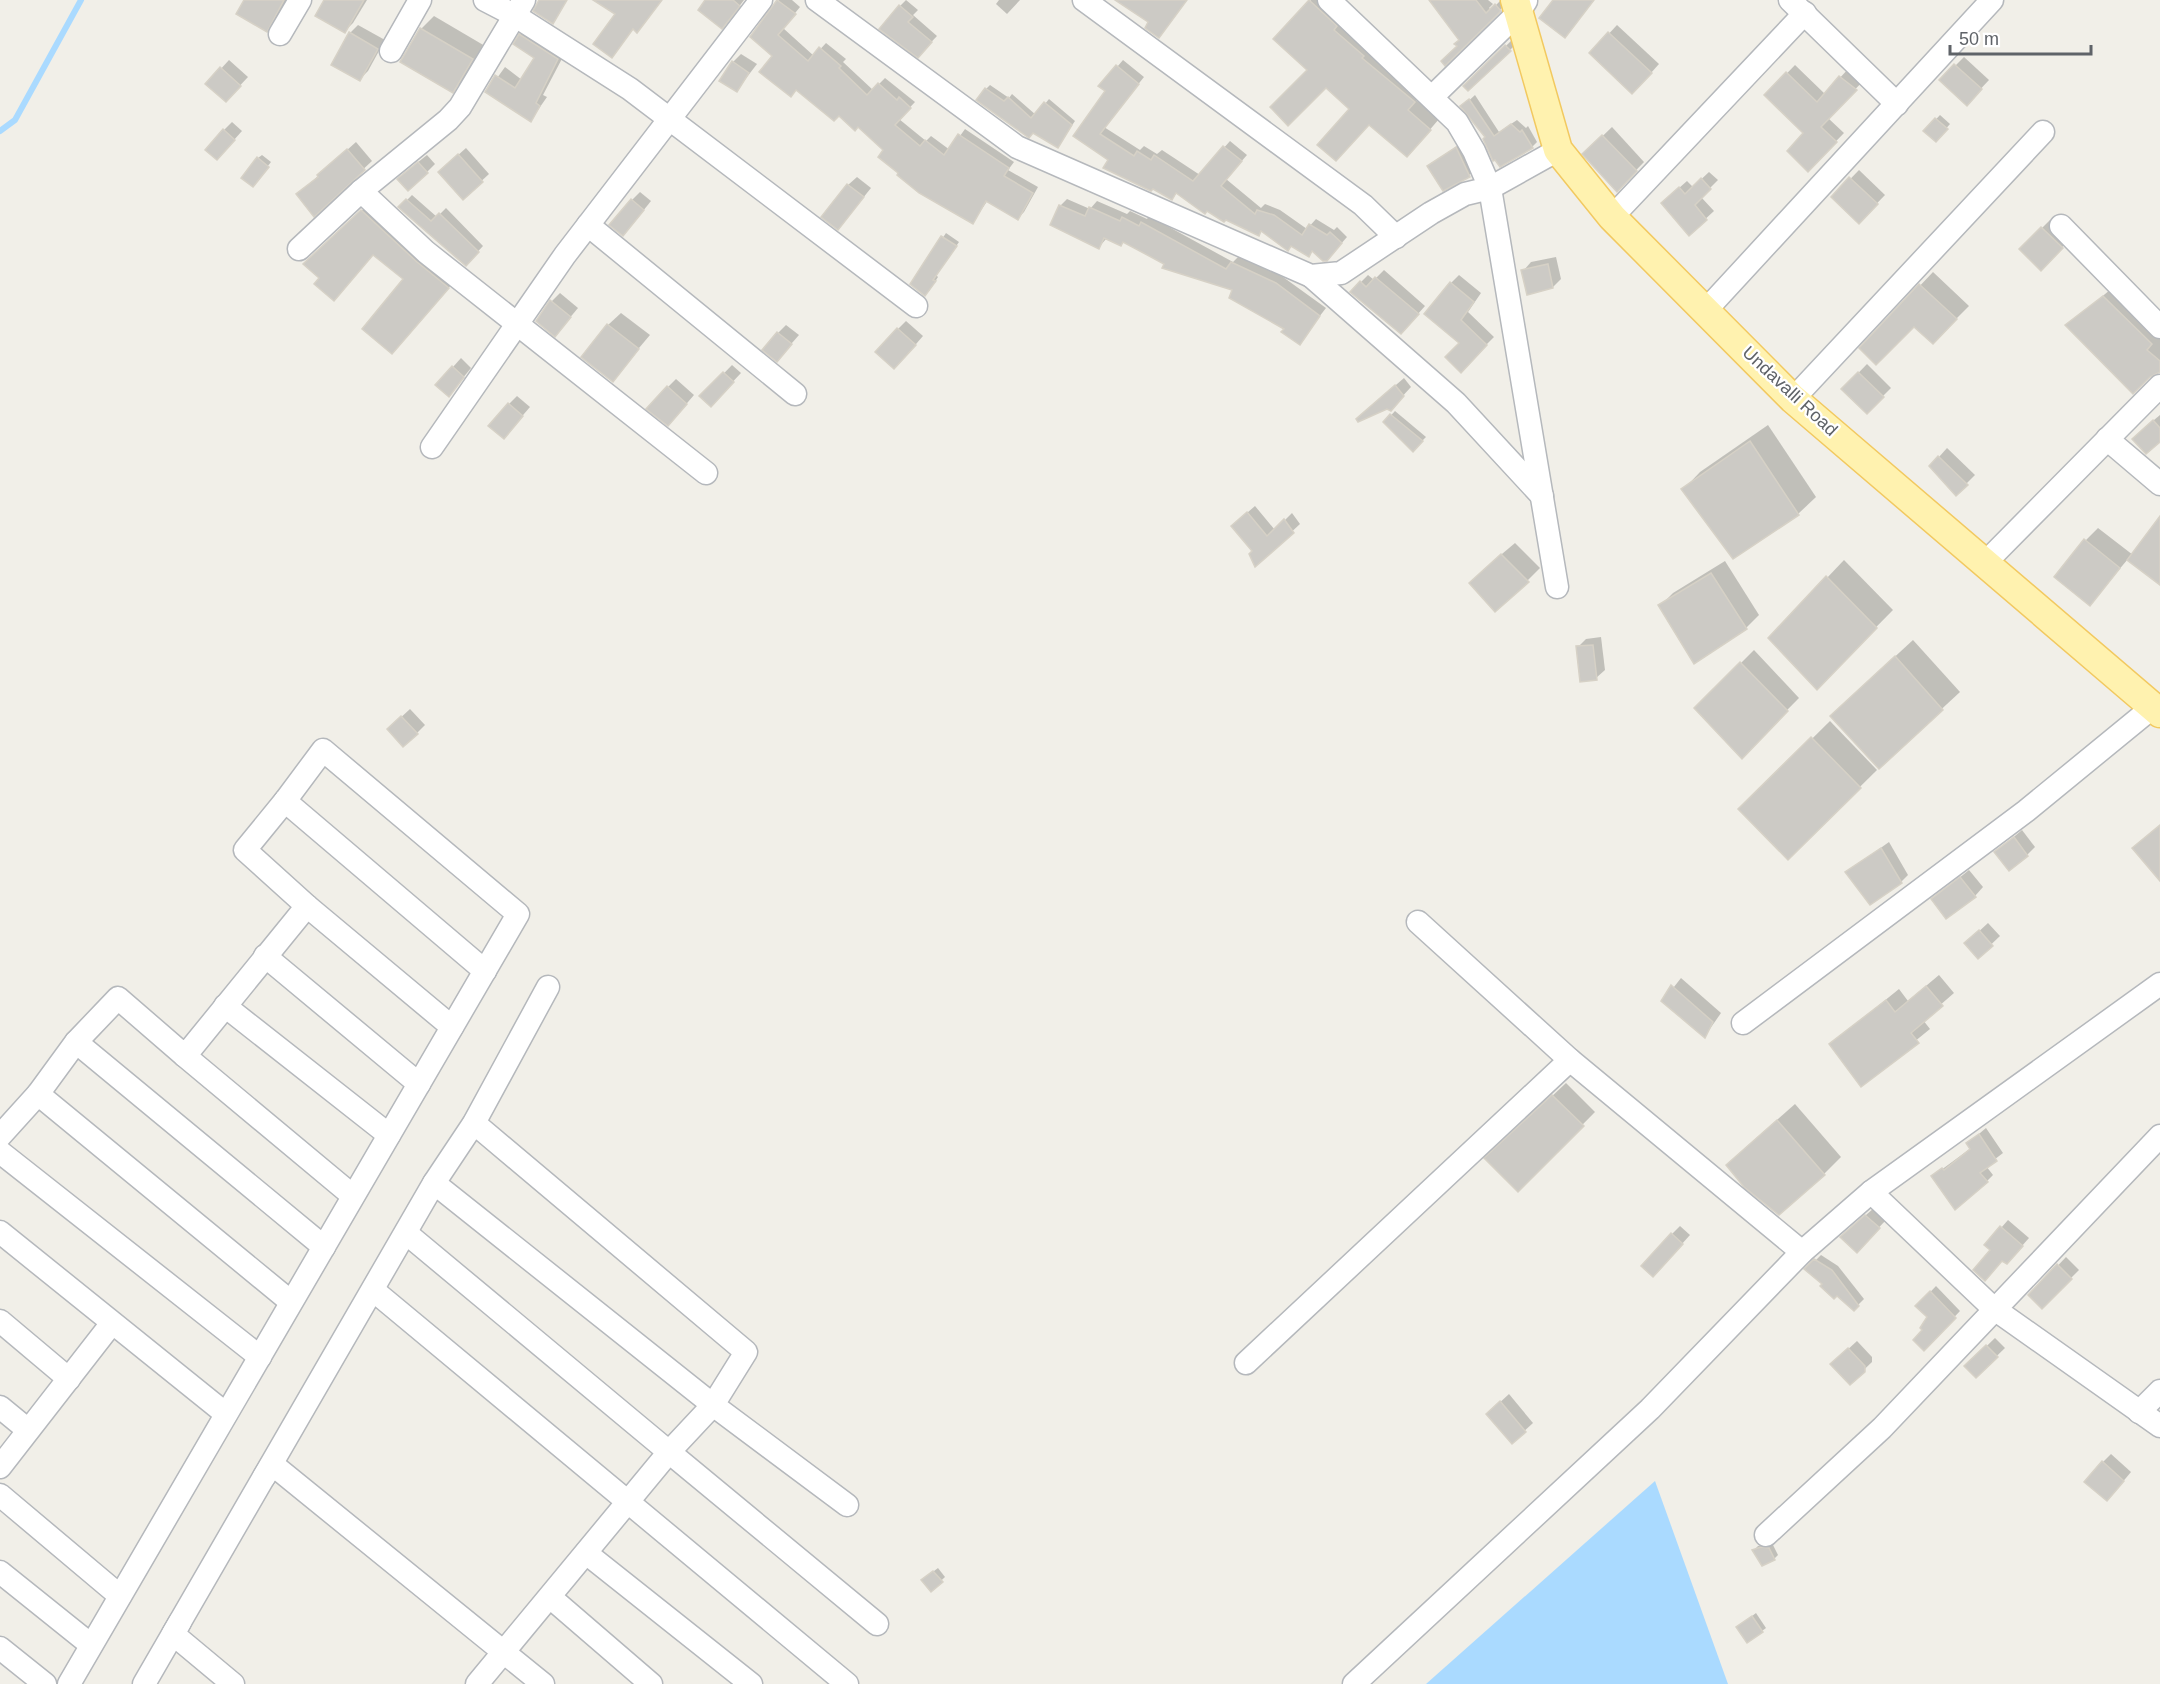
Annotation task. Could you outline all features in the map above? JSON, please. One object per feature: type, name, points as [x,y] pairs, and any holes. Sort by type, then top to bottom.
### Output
[{"type":"main road","name":"Undavalli Road","points":[[1520,4],[1558,150],[1612,217],[1793,399],[2156,710]]},
{"type":"street","points":[[279,34],[300,0]]},
{"type":"street","points":[[391,51],[420,0]]},
{"type":"street","points":[[485,0],[519,7],[916,306]]},
{"type":"street","points":[[432,447],[588,225],[761,0]]},
{"type":"street","points":[[817,0],[1017,147],[1311,276],[1456,403],[1542,496]]},
{"type":"street","points":[[1329,0],[1457,122],[1490,188],[1557,587]]},
{"type":"street","points":[[1706,310],[1992,0]]},
{"type":"street","points":[[1086,1],[1354,198],[1396,237]]},
{"type":"street","points":[[1432,97],[1520,4]]},
{"type":"street","points":[[1612,217],[1798,6],[1897,104]]},
{"type":"street","points":[[299,249],[361,191],[448,120],[460,107],[519,7]]},
{"type":"street","points":[[1793,399],[2043,132]]},
{"type":"street","points":[[1311,276],[1341,273],[1465,194],[1490,188],[1558,150]]},
{"type":"street","points":[[361,191],[426,252],[518,322],[706,473]]},
{"type":"street","points":[[588,225],[795,394]]},
{"type":"street","points":[[2061,226],[2160,327]]},
{"type":"street","points":[[1986,562],[2160,386]]},
{"type":"street","points":[[2107,439],[2160,484]]},
{"type":"street","points":[[1743,1023],[2026,812],[2156,710]]},
{"type":"street","points":[[69,1684],[518,914],[323,750],[244,850],[307,906],[452,1027]]},
{"type":"street","points":[[285,801],[485,971]]},
{"type":"street","points":[[185,1056],[307,906]]},
{"type":"street","points":[[1418,922],[1570,1060],[1802,1252]]},
{"type":"street","points":[[265,956],[419,1084]]},
{"type":"street","points":[[1354,1684],[1650,1409],[1802,1252],[1871,1192],[2160,984]]},
{"type":"street","points":[[144,1684],[434,1183],[474,1123],[548,987]]},
{"type":"street","points":[[0,1136],[39,1094],[76,1042],[118,998],[353,1196]]},
{"type":"street","points":[[225,1006],[389,1135]]},
{"type":"street","points":[[76,1042],[324,1247]]},
{"type":"street","points":[[1246,1364],[1570,1060]]},
{"type":"street","points":[[39,1094],[291,1302]]},
{"type":"street","points":[[474,1123],[746,1352],[713,1405],[669,1452],[506,1652],[477,1684]]},
{"type":"street","points":[[1766,1535],[1882,1428],[1993,1308],[2160,1136]]},
{"type":"street","points":[[0,1152],[260,1357]]},
{"type":"street","points":[[434,1183],[713,1405],[847,1505]]},
{"type":"street","points":[[1871,1192],[1993,1308],[2160,1426]]},
{"type":"street","points":[[0,1232],[226,1414]]},
{"type":"street","points":[[406,1233],[877,1624]]},
{"type":"street","points":[[373,1290],[847,1684]]},
{"type":"street","points":[[0,1321],[69,1379]]},
{"type":"street","points":[[0,1467],[112,1323]]},
{"type":"street","points":[[2139,1412],[2160,1390]]},
{"type":"street","points":[[0,1407],[28,1430]]},
{"type":"street","points":[[173,1634],[272,1464],[543,1684]]},
{"type":"street","points":[[0,1495],[120,1596]]},
{"type":"street","points":[[586,1553],[751,1684]]},
{"type":"street","points":[[0,1572],[91,1645]]},
{"type":"street","points":[[550,1598],[651,1684]]},
{"type":"street","points":[[173,1634],[233,1684]]},
{"type":"street","points":[[0,1648],[45,1684]]},
{"type":"water","points":[[1655,1481],[1728,1684],[1426,1684]]},
{"type":"building","points":[[244,0],[284,0],[267,32],[236,14]]},
{"type":"building","points":[[324,0],[364,0],[345,33],[315,16]]},
{"type":"building","points":[[539,0],[567,0],[553,24],[533,11]]},
{"type":"building","points":[[593,0],[662,0],[637,33],[633,29],[612,58],[593,44],[615,14]]},
{"type":"building","points":[[705,0],[733,0],[740,6],[722,29],[698,10]]},
{"type":"building","points":[[777,0],[796,14],[778,35],[808,61],[819,47],[841,66],[839,68],[867,95],[878,83],[897,100],[899,97],[911,108],[895,125],[920,146],[925,140],[944,155],[958,134],[1009,168],[1004,176],[1033,193],[1018,220],[986,201],[973,224],[919,193],[897,175],[898,173],[878,157],[883,150],[858,127],[855,131],[839,116],[834,121],[796,90],[791,97],[759,72],[772,56],[750,37]]},
{"type":"building","points":[[1115,0],[1187,0],[1159,38],[1145,28],[1148,22]]},
{"type":"building","points":[[1309,0],[1337,26],[1334,30],[1364,56],[1362,58],[1415,102],[1408,110],[1431,130],[1407,157],[1369,125],[1336,161],[1317,145],[1349,109],[1326,88],[1288,126],[1270,107],[1307,70],[1273,39]]},
{"type":"building","points":[[1429,0],[1476,0],[1486,13],[1495,4],[1501,11],[1445,66],[1441,61],[1457,46],[1454,44],[1459,40]]},
{"type":"building","points":[[1553,0],[1594,0],[1565,38],[1539,18]]},
{"type":"building","points":[[899,5],[913,17],[908,22],[932,42],[918,58],[879,29]]},
{"type":"building","points":[[420,28],[473,59],[453,93],[400,62]]},
{"type":"building","points":[[349,32],[378,49],[360,81],[331,65]]},
{"type":"building","points":[[1608,32],[1652,73],[1632,94],[1589,53]]},
{"type":"building","points":[[519,34],[558,59],[536,103],[540,106],[531,122],[485,92],[495,75],[515,88],[534,58],[513,44]]},
{"type":"building","points":[[1505,45],[1511,51],[1468,91],[1463,86]]},
{"type":"building","points":[[732,61],[749,73],[737,92],[719,81]]},
{"type":"building","points":[[1954,64],[1982,89],[1967,106],[1939,80]]},
{"type":"building","points":[[1116,65],[1139,84],[1100,134],[1134,156],[1137,151],[1151,160],[1154,155],[1193,181],[1223,146],[1242,161],[1221,186],[1255,214],[1257,210],[1274,215],[1302,235],[1309,224],[1327,235],[1330,232],[1342,243],[1327,261],[1323,261],[1312,251],[1309,257],[1291,246],[1288,251],[1261,231],[1259,236],[1226,220],[1224,222],[1207,211],[1205,214],[1176,193],[1172,200],[1153,189],[1151,191],[1103,168],[1108,160],[1073,136],[1105,91],[1098,86]]},
{"type":"building","points":[[220,67],[241,86],[226,102],[205,84]]},
{"type":"building","points":[[1786,72],[1817,102],[1839,76],[1857,90],[1821,127],[1837,142],[1808,172],[1787,151],[1803,133],[1764,95]]},
{"type":"building","points":[[985,88],[1004,101],[1008,97],[1031,118],[1044,102],[1072,125],[1058,148],[1033,133],[1029,138],[976,100]]},
{"type":"building","points":[[1469,99],[1494,136],[1511,124],[1520,132],[1522,130],[1533,148],[1500,167],[1495,160],[1493,161],[1483,139],[1485,137],[1460,106]]},
{"type":"building","points":[[1935,118],[1948,129],[1936,142],[1923,131]]},
{"type":"building","points":[[223,129],[235,140],[217,160],[205,150]]},
{"type":"building","points":[[1602,135],[1637,171],[1617,192],[1582,154]]},
{"type":"building","points":[[1456,147],[1470,177],[1443,191],[1427,166]]},
{"type":"building","points":[[347,149],[365,170],[314,217],[296,194],[318,177],[317,175]]},
{"type":"building","points":[[458,154],[483,182],[463,200],[438,172]]},
{"type":"building","points":[[257,157],[269,167],[253,187],[241,178]]},
{"type":"building","points":[[418,162],[428,173],[408,191],[397,179]]},
{"type":"building","points":[[1849,177],[1878,204],[1859,224],[1831,197]]},
{"type":"building","points":[[1701,178],[1711,189],[1695,205],[1707,220],[1689,236],[1661,203],[1679,187],[1685,194]]},
{"type":"building","points":[[847,184],[864,197],[838,230],[821,217]]},
{"type":"building","points":[[406,199],[431,221],[439,213],[479,252],[466,266],[398,207]]},
{"type":"building","points":[[631,199],[644,210],[623,236],[609,225]]},
{"type":"building","points":[[1059,205],[1085,216],[1089,207],[1120,221],[1122,217],[1139,226],[1141,222],[1226,269],[1231,262],[1276,283],[1320,316],[1300,345],[1281,332],[1284,329],[1229,298],[1232,290],[1162,268],[1164,264],[1123,242],[1121,246],[1104,238],[1099,249],[1050,225]]},
{"type":"building","points":[[361,210],[449,288],[392,354],[362,329],[403,279],[373,255],[334,301],[314,284],[319,278],[303,264]]},
{"type":"building","points":[[2041,227],[2063,248],[2041,271],[2019,249]]},
{"type":"building","points":[[941,236],[957,246],[933,280],[936,281],[925,296],[910,284]]},
{"type":"building","points":[[1548,264],[1553,288],[1527,295],[1521,270]]},
{"type":"building","points":[[1375,277],[1419,314],[1401,334],[1350,292],[1360,281],[1366,287]]},
{"type":"building","points":[[1450,282],[1474,302],[1461,320],[1487,345],[1461,373],[1445,357],[1459,343],[1424,314]]},
{"type":"building","points":[[1919,284],[1957,319],[1933,344],[1914,327],[1876,365],[1859,348]]},
{"type":"building","points":[[2103,296],[2152,344],[2147,350],[2160,361],[2160,372],[2150,377],[2133,394],[2065,325]]},
{"type":"building","points":[[550,300],[571,317],[555,337],[536,321]]},
{"type":"building","points":[[607,324],[639,349],[613,382],[581,357]]},
{"type":"building","points":[[897,328],[916,345],[894,369],[875,352]]},
{"type":"building","points":[[777,332],[792,344],[777,362],[762,350]]},
{"type":"building","points":[[452,366],[464,377],[449,397],[435,385]]},
{"type":"building","points":[[723,372],[734,382],[711,407],[699,396]]},
{"type":"building","points":[[1858,372],[1884,397],[1867,414],[1841,389]]},
{"type":"building","points":[[1395,385],[1404,396],[1391,411],[1387,409],[1358,422],[1356,419]]},
{"type":"building","points":[[667,386],[687,404],[668,426],[646,409]]},
{"type":"building","points":[[508,403],[523,416],[504,439],[488,426]]},
{"type":"building","points":[[1390,414],[1423,441],[1413,452],[1383,422]]},
{"type":"building","points":[[2153,420],[2160,428],[2160,442],[2146,454],[2132,439]]},
{"type":"building","points":[[1750,441],[1799,515],[1733,559],[1681,489]]},
{"type":"building","points":[[1938,456],[1968,485],[1956,496],[1929,466]]},
{"type":"building","points":[[1247,512],[1267,536],[1284,519],[1294,533],[1255,567],[1249,554],[1252,551],[1231,526]]},
{"type":"building","points":[[2160,516],[2160,585],[2127,560]]},
{"type":"building","points":[[2084,539],[2120,568],[2090,606],[2054,577]]},
{"type":"building","points":[[1501,554],[1529,582],[1495,612],[1469,583]]},
{"type":"building","points":[[1711,573],[1747,629],[1694,664],[1658,605]]},
{"type":"building","points":[[1826,576],[1877,628],[1817,690],[1768,638]]},
{"type":"building","points":[[1593,645],[1597,680],[1580,682],[1576,646]]},
{"type":"building","points":[[1895,656],[1943,710],[1879,769],[1830,716]]},
{"type":"building","points":[[1740,662],[1788,711],[1742,759],[1694,708]]},
{"type":"building","points":[[401,716],[418,734],[403,747],[387,729]]},
{"type":"building","points":[[1811,737],[1861,788],[1788,860],[1738,809]]},
{"type":"building","points":[[2160,825],[2160,881],[2132,848]]},
{"type":"building","points":[[2014,837],[2028,856],[2009,871],[1994,852]]},
{"type":"building","points":[[1881,848],[1902,883],[1870,905],[1845,872]]},
{"type":"building","points":[[1960,877],[1976,897],[1946,919],[1931,899]]},
{"type":"building","points":[[1979,930],[1993,946],[1978,959],[1964,943]]},
{"type":"building","points":[[1671,985],[1713,1022],[1705,1038],[1661,1001]]},
{"type":"building","points":[[1926,986],[1943,1006],[1911,1033],[1919,1043],[1861,1087],[1829,1044],[1886,1000],[1895,1012]]},
{"type":"building","points":[[1552,1095],[1584,1126],[1518,1192],[1484,1158]]},
{"type":"building","points":[[1777,1120],[1825,1175],[1779,1215],[1744,1187],[1726,1165]]},
{"type":"building","points":[[1979,1134],[1997,1161],[1980,1173],[1988,1182],[1955,1210],[1931,1176],[1942,1168],[1944,1170],[1970,1149],[1966,1143]]},
{"type":"building","points":[[1865,1215],[1880,1228],[1857,1253],[1840,1237]]},
{"type":"building","points":[[2000,1226],[2023,1246],[2007,1264],[2002,1261],[1985,1281],[1973,1270],[1990,1250],[1984,1245]]},
{"type":"building","points":[[1671,1233],[1683,1244],[1653,1277],[1641,1266]]},
{"type":"building","points":[[1814,1259],[1832,1270],[1859,1306],[1854,1311],[1837,1296],[1834,1299],[1820,1286],[1822,1284],[1804,1269]]},
{"type":"building","points":[[2057,1264],[2072,1279],[2042,1309],[2028,1295]]},
{"type":"building","points":[[1930,1291],[1956,1318],[1924,1351],[1913,1340],[1922,1330],[1920,1328],[1927,1317],[1915,1306]]},
{"type":"building","points":[[1986,1345],[1998,1357],[1976,1378],[1964,1366]]},
{"type":"building","points":[[1848,1348],[1865,1366],[1865,1372],[1850,1385],[1830,1364]]},
{"type":"building","points":[[1500,1401],[1526,1432],[1512,1444],[1486,1414]]},
{"type":"building","points":[[2102,1461],[2124,1481],[2107,1501],[2084,1482]]},
{"type":"building","points":[[1761,1547],[1769,1548],[1775,1560],[1762,1566],[1752,1550]]},
{"type":"building","points":[[933,1571],[943,1582],[931,1592],[921,1580]]},
{"type":"building","points":[[1752,1616],[1763,1632],[1747,1643],[1736,1627]]},
{"type":"waterway","points":[[0,131],[15,120],[81,0]]}]
